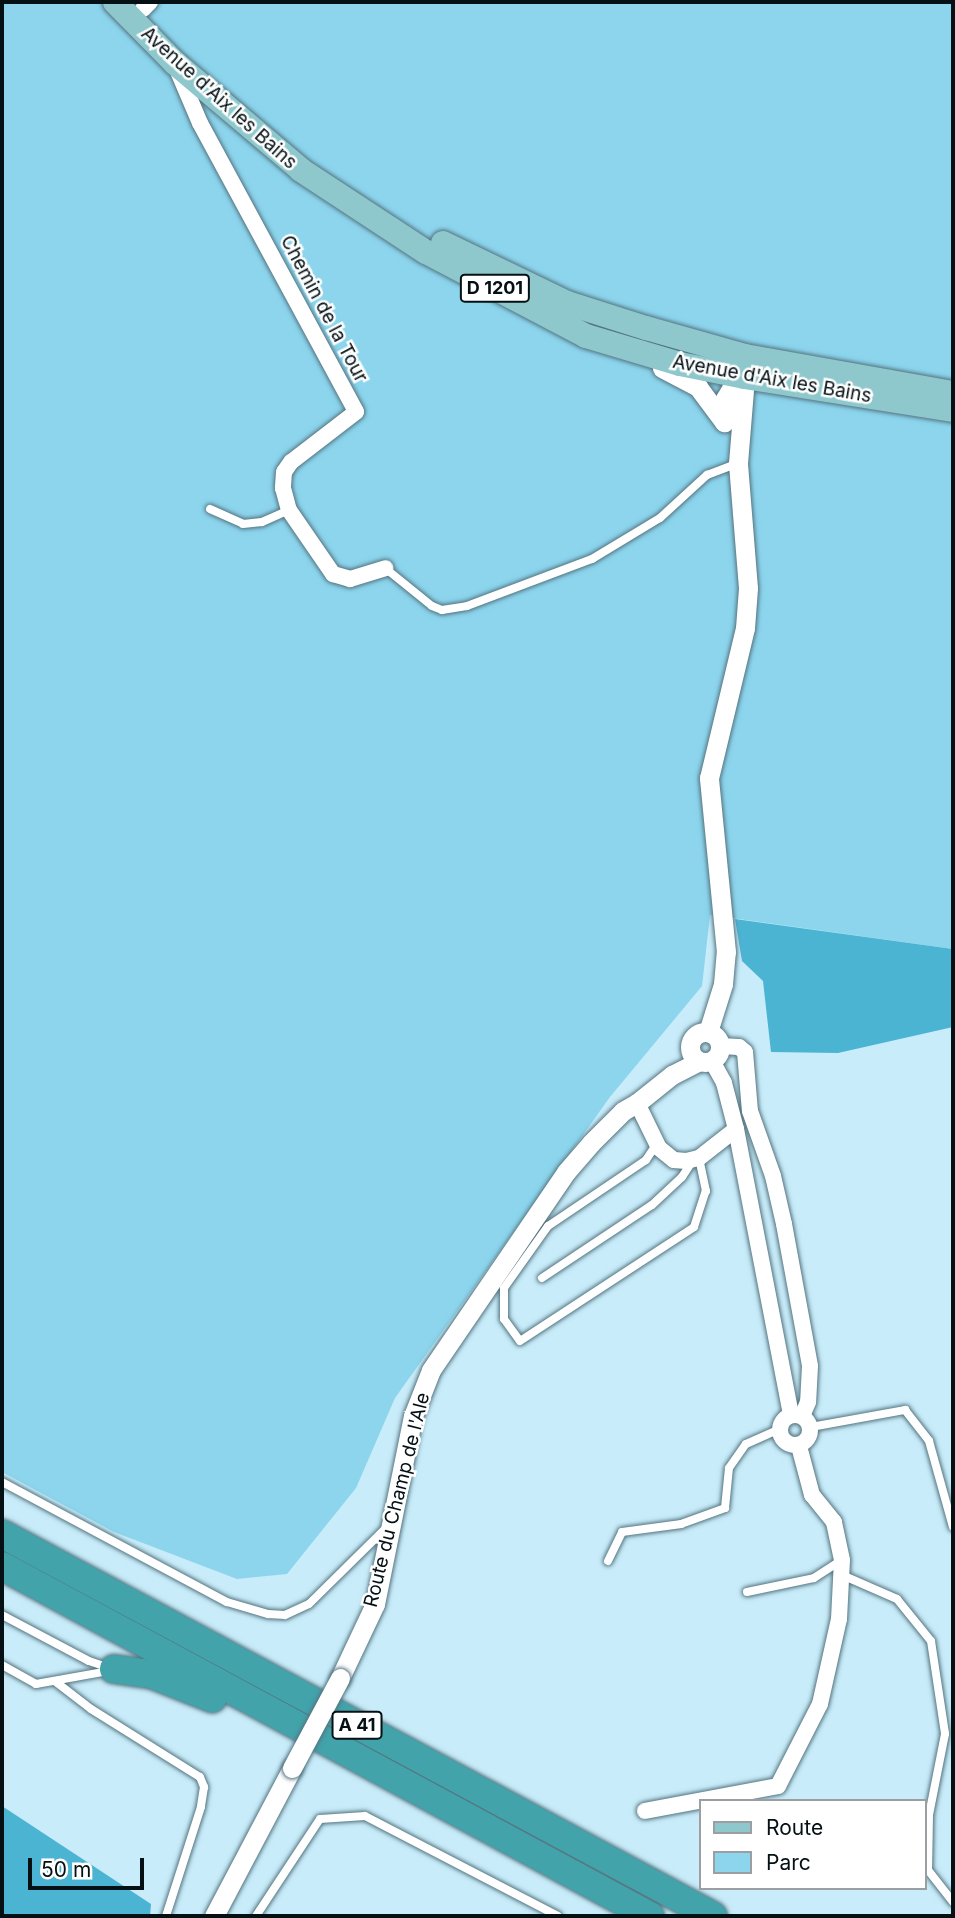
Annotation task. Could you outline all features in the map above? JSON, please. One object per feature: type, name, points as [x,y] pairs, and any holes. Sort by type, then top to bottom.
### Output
[{"type":"highway","name":"A 41","points":[[2,1533],[713,1916]]},
{"type":"highway","name":"A 41","points":[[2,1566],[650,1916]]},
{"type":"highway","points":[[114,1669],[151,1674],[198,1691],[623,1901]]},
{"type":"main road","name":"Avenue d'Aix les Bains","points":[[115,2],[175,63],[300,170],[426,252],[586,336],[680,364],[953,410]]},
{"type":"main road","name":"Avenue d'Aix les Bains","points":[[143,4],[190,57],[297,149],[424,233],[567,303],[745,356],[953,393]]},
{"type":"main road","points":[[567,303],[614,325],[725,358],[745,377]]},
{"type":"street","name":"Chemin de la Tour","points":[[175,63],[200,123],[356,412],[292,462],[284,472],[283,488],[289,510],[333,574],[350,579],[385,568]]},
{"type":"street","points":[[586,336],[682,376],[712,402],[724,422],[738,463]]},
{"type":"street","points":[[724,422],[725,399],[732,387],[745,377],[765,368],[867,384],[908,385]]},
{"type":"street","points":[[745,377],[738,463],[748,588],[745,628],[709,778],[726,965],[706,1049],[724,1083],[801,1419],[809,1438],[799,1446],[790,1445],[782,1439],[779,1429],[782,1421],[801,1419]]},
{"type":"street","points":[[706,1049],[739,1047],[745,1052],[750,1111],[773,1176],[810,1366],[808,1402],[801,1419]]},
{"type":"street","name":"Route du Champ de l'Ale","points":[[214,1916],[340,1678],[375,1604],[414,1416],[431,1370],[566,1172],[630,1107],[627,1102],[706,1049]]},
{"type":"street","points":[[630,1107],[668,1157],[680,1161],[696,1159],[736,1129]]},
{"type":"street","points":[[709,1799],[778,1786],[820,1704],[839,1619],[842,1568],[834,1522],[811,1495],[799,1446]]},
{"type":"street","points":[[645,1811],[699,1801]]},
{"type":"lane","points":[[385,568],[432,606],[442,610],[467,606],[592,559],[660,518],[707,475],[738,463]]},
{"type":"lane","points":[[210,509],[243,524],[262,522],[289,510]]},
{"type":"lane","points":[[657,1143],[646,1160],[548,1226],[505,1288],[504,1319],[520,1341],[694,1227],[706,1191],[696,1159]]},
{"type":"lane","points":[[542,1278],[652,1205],[682,1177],[696,1159]]},
{"type":"lane","points":[[801,1419],[905,1410],[929,1441],[953,1527]]},
{"type":"lane","points":[[608,1561],[622,1532],[681,1524],[725,1508],[729,1468],[746,1444],[779,1429]]},
{"type":"lane","points":[[2,1482],[228,1602],[268,1614],[285,1615],[309,1604],[393,1520]]},
{"type":"lane","points":[[747,1592],[814,1578],[842,1568],[897,1599],[931,1641],[945,1734],[929,1815],[928,1870],[953,1902]]},
{"type":"lane","points":[[2,1615],[89,1661],[114,1669]]},
{"type":"lane","points":[[2,1665],[36,1684],[114,1669]]},
{"type":"lane","points":[[56,1682],[91,1709],[200,1777],[204,1787],[201,1807],[166,1916]]},
{"type":"lane","points":[[256,1916],[320,1819],[365,1816],[558,1916]]},
{"type":"green space","points":[[2,2],[953,2],[953,949],[710,915],[702,986],[610,1097],[395,1398],[356,1488],[287,1574],[237,1579],[114,1532],[2,1472]]},
{"type":"shaded area","points":[[735,919],[953,949],[953,1027],[838,1053],[771,1052],[763,981],[742,961]]},
{"type":"shaded area","points":[[2,1806],[151,1904],[150,1916],[2,1916]]}]
